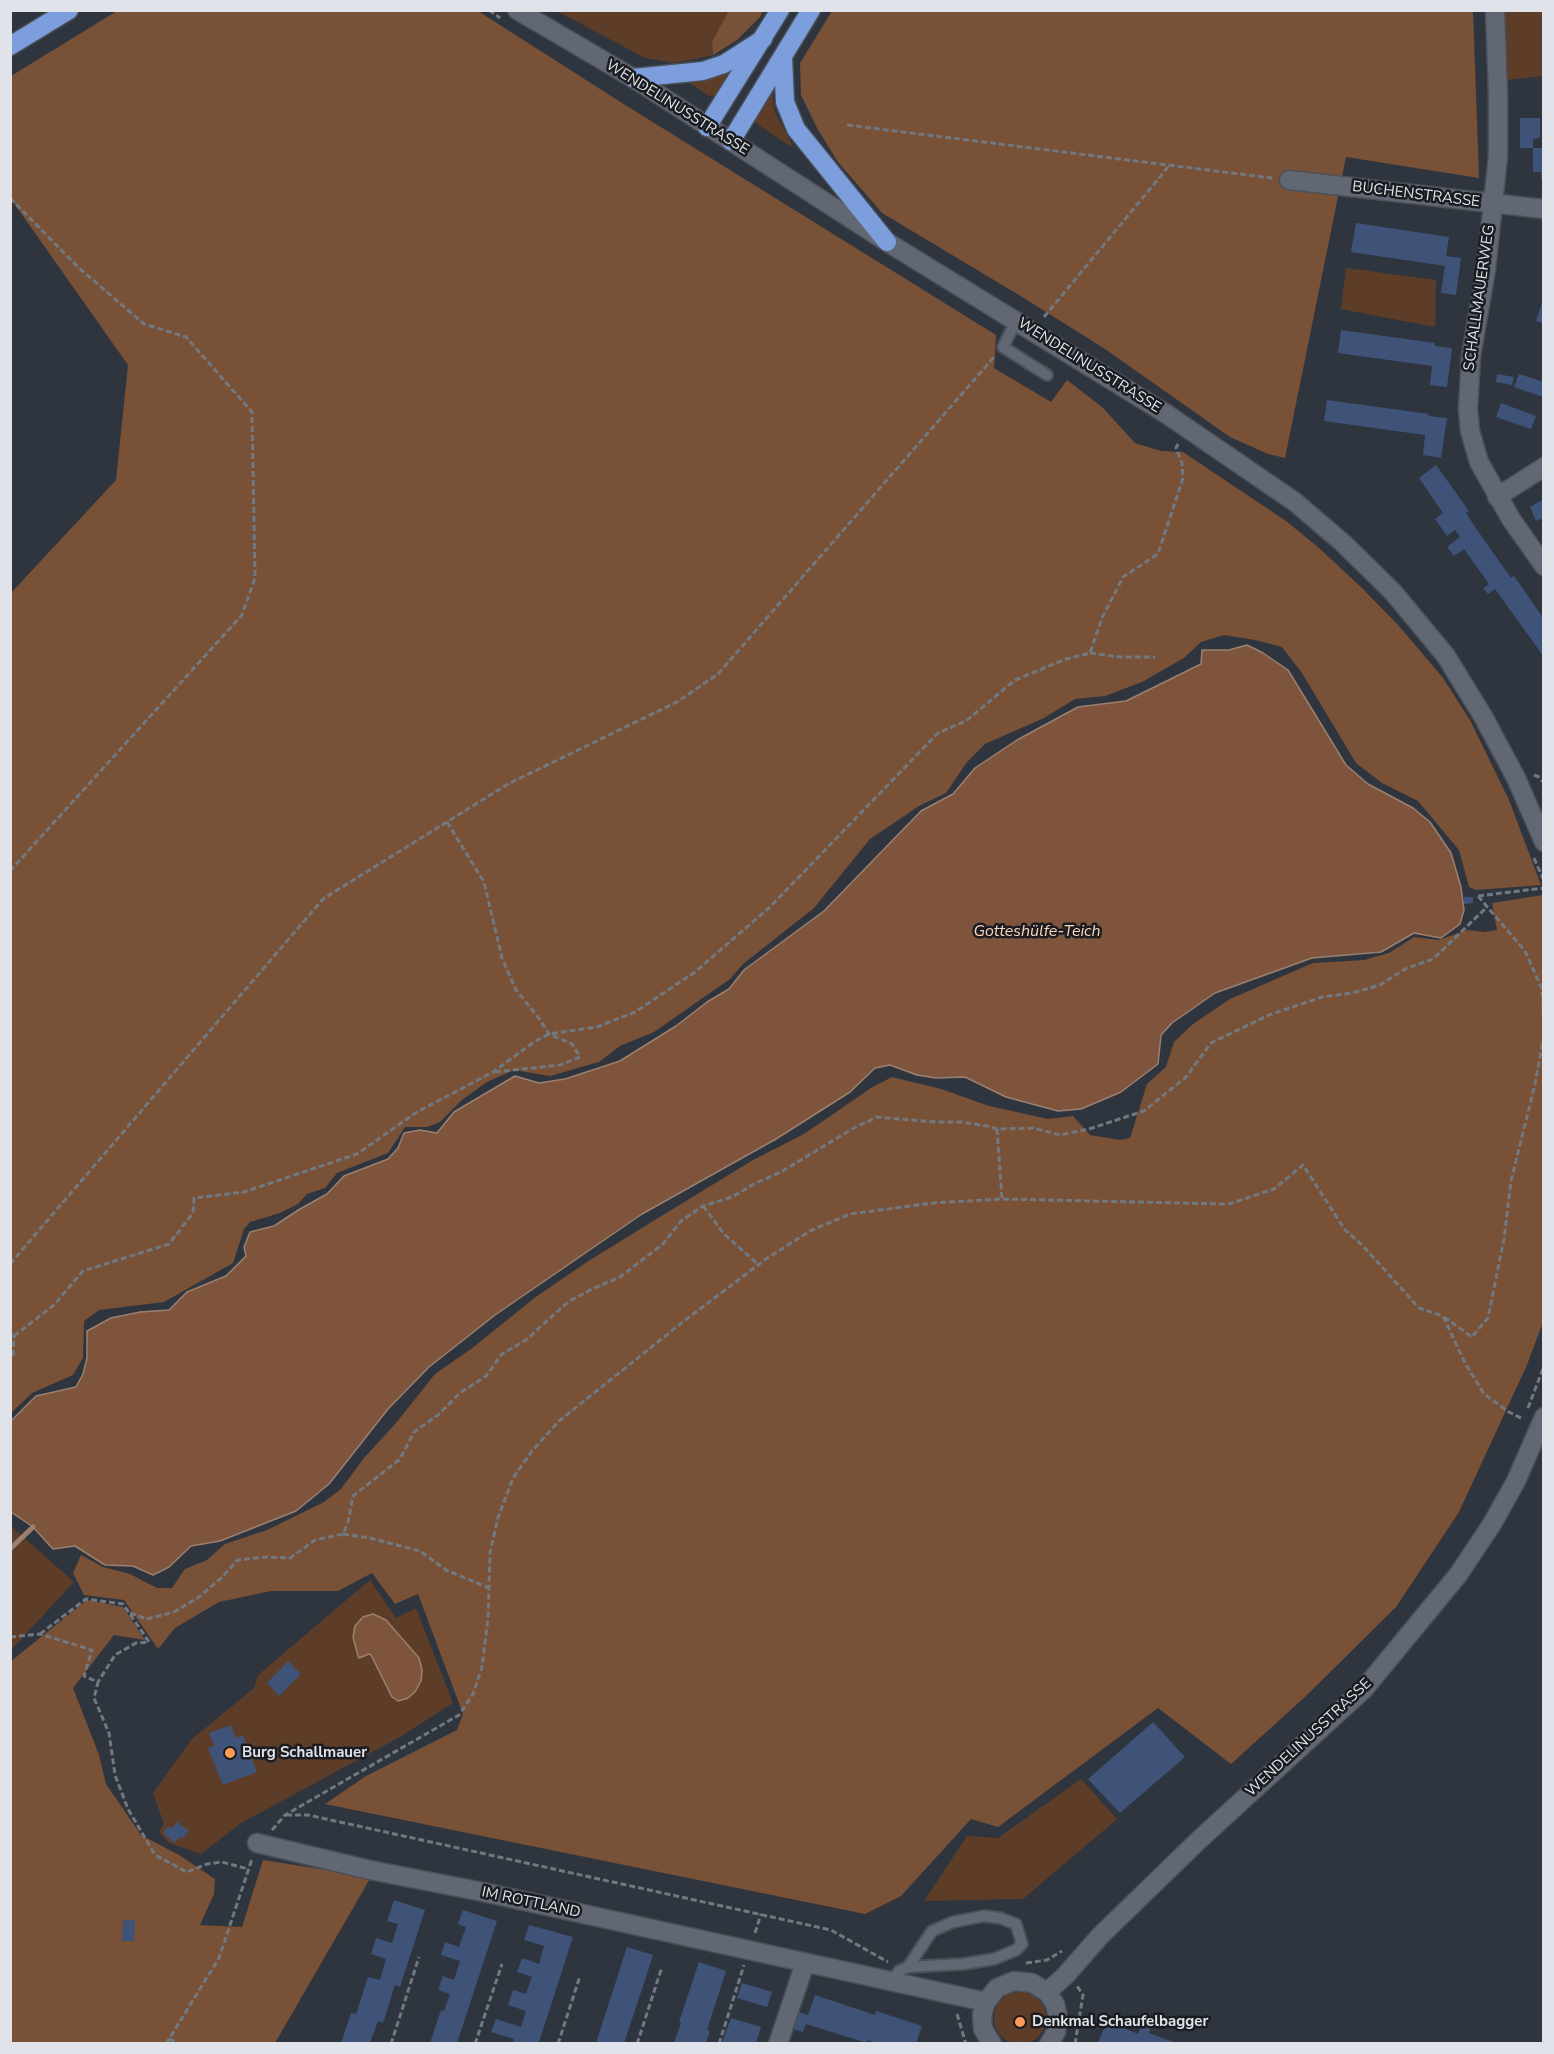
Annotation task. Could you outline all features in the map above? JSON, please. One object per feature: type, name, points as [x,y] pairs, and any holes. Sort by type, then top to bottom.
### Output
[{"type":"highway","points":[[10,46],[69,10]]},
{"type":"highway","points":[[708,127],[780,10]]},
{"type":"highway","points":[[731,141],[811,10]]},
{"type":"highway","points":[[633,78],[704,71],[724,64],[763,39]]},
{"type":"highway","points":[[783,56],[785,102],[796,129],[886,242]]},
{"type":"main road","name":"WENDELINUSSTRASSE","points":[[517,10],[633,78],[886,242],[1165,413],[1295,502],[1343,543],[1393,592],[1446,656],[1484,718],[1516,778],[1537,846]]},
{"type":"main road","name":"SCHALLMAUERWEG","points":[[1495,10],[1498,145],[1486,270],[1471,356],[1468,409],[1470,431],[1479,462],[1497,497],[1544,566]]},
{"type":"main road","name":"BUCHENSTRASSE","points":[[1289,180],[1544,209]]},
{"type":"main road","points":[[1497,497],[1544,467]]},
{"type":"main road","name":"WENDELINUSSTRASSE","points":[[1047,1992],[1065,1976],[1100,1936],[1200,1839],[1364,1689],[1458,1575],[1516,1481],[1542,1423]]},
{"type":"main road","name":"IM ROTTLAND","points":[[257,1843],[370,1870],[483,1892],[805,1963],[900,1973],[986,2002]]},
{"type":"main road","points":[[778,2043],[805,1963]]},
{"type":"main road","points":[[992,2043],[983,2029],[982,2015],[986,2002],[997,1989],[1014,1981],[1032,1983],[1047,1992],[1055,2004],[1058,2018],[1056,2032],[1049,2043]]},
{"type":"lane","points":[[1016,321],[1003,347],[1047,375]]},
{"type":"lane","points":[[984,1916],[1000,1918],[1016,1924],[1022,1944],[1016,1950],[994,1959],[900,1973],[932,1931],[953,1922],[984,1916]]},
{"type":"path","points":[[847,125],[1289,180]]},
{"type":"path","points":[[1042,320],[1168,165]]},
{"type":"path","points":[[10,198],[79,268],[144,324],[186,337],[252,412],[255,578],[242,615],[10,871]]},
{"type":"path","points":[[10,1264],[323,899],[508,784],[677,702],[718,674],[1003,347]]},
{"type":"path","points":[[1090,653],[1102,618],[1123,578],[1158,554],[1183,478],[1182,463],[1176,448],[1179,442]]},
{"type":"path","points":[[10,1359],[13,1355],[12,1336],[54,1305],[82,1271],[169,1244],[193,1213],[194,1198],[244,1192],[357,1154],[417,1112],[493,1072],[534,1042],[549,1034],[597,1027],[635,1012],[695,972],[770,907],[938,733],[966,721],[1015,680],[1066,659],[1090,653],[1120,657],[1155,657]]},
{"type":"path","points":[[447,822],[484,882],[502,958],[516,990],[549,1034],[572,1044],[580,1057],[560,1065],[493,1072]]},
{"type":"path","points":[[1537,846],[1544,881]]},
{"type":"path","points":[[166,2043],[219,1958],[257,1843],[278,1825],[285,1815],[440,1728],[459,1715],[473,1694],[482,1666],[488,1619],[490,1553],[498,1518],[513,1478],[532,1451],[568,1413],[759,1264],[810,1231],[850,1214],[933,1203],[1002,1199],[1229,1204],[1274,1189],[1303,1165],[1345,1230],[1363,1246],[1419,1308],[1443,1316],[1472,1337],[1488,1318],[1504,1239],[1511,1181],[1535,1084],[1544,1033],[1542,989],[1525,951],[1478,896],[1544,888]]},
{"type":"path","points":[[343,1534],[353,1496],[400,1459],[414,1432],[438,1415],[460,1393],[486,1376],[502,1354],[526,1340],[568,1302],[592,1288],[620,1277],[663,1244],[681,1221],[703,1206],[732,1197],[781,1172],[852,1129],[877,1117],[960,1122],[997,1130],[1033,1128],[1060,1135],[1089,1129],[1144,1111],[1186,1077],[1211,1043],[1269,1015],[1322,997],[1352,993],[1380,985],[1405,969],[1433,959],[1487,907]]},
{"type":"path","points":[[997,1130],[1002,1199]]},
{"type":"path","points":[[703,1206],[724,1234],[759,1264]]},
{"type":"path","points":[[1443,1316],[1465,1363],[1484,1394],[1509,1412],[1542,1423]]},
{"type":"path","points":[[130,1613],[147,1619],[174,1612],[220,1580],[238,1560],[265,1557],[290,1558],[315,1540],[343,1534],[370,1538],[420,1551],[446,1570],[489,1588]]},
{"type":"path","points":[[40,1634],[86,1599],[123,1604],[149,1642],[136,1643],[115,1655],[98,1682],[94,1698],[109,1733],[115,1775],[128,1809],[155,1855],[187,1872],[207,1864],[222,1862],[249,1869]]},
{"type":"path","points":[[10,1637],[40,1634],[92,1650],[84,1676],[98,1682]]},
{"type":"path","points":[[285,1815],[308,1815],[831,1930],[882,1958],[900,1973]]},
{"type":"path","points":[[718,2043],[749,1950]]},
{"type":"path","points":[[1047,1960],[1062,1950]]},
{"type":"path","points":[[391,2043],[419,1957]]},
{"type":"path","points":[[475,2043],[502,1964]]},
{"type":"path","points":[[638,2043],[662,1967]]},
{"type":"path","points":[[558,2043],[580,1976]]},
{"type":"path","points":[[169,2039],[180,2043]]},
{"type":"shaded area","points":[[729,10],[763,11],[737,40],[713,55],[712,42]]},
{"type":"shaded area","points":[[117,11],[478,11],[996,335],[994,368],[1051,402],[1067,380],[1102,407],[1135,443],[1161,451],[1183,452],[1286,521],[1319,548],[1399,626],[1443,678],[1470,720],[1509,800],[1541,885],[1476,890],[1469,887],[1459,850],[1418,801],[1382,783],[1356,763],[1302,673],[1282,647],[1224,635],[1201,642],[1184,658],[1142,682],[1105,696],[1075,699],[1044,718],[985,744],[967,762],[946,793],[919,806],[870,839],[814,908],[743,964],[730,979],[654,1032],[620,1046],[599,1062],[550,1076],[514,1070],[487,1082],[462,1100],[440,1122],[427,1127],[405,1127],[388,1153],[337,1173],[325,1188],[307,1194],[298,1204],[280,1213],[250,1222],[244,1229],[233,1263],[164,1302],[99,1310],[84,1321],[83,1358],[73,1375],[32,1393],[11,1413],[11,593],[116,480],[128,365],[11,199],[11,76]]},
{"type":"shaded area","points":[[557,11],[729,11],[712,42],[713,55],[675,63],[645,58]]},
{"type":"shaded area","points":[[832,11],[1473,11],[1479,178],[1346,157],[1285,458],[1268,454],[1230,437],[1105,349],[882,213],[838,162],[817,128],[801,95],[800,63]]},
{"type":"shaded area","points":[[1504,11],[1543,11],[1543,76],[1506,80]]},
{"type":"shaded area","points":[[726,70],[727,75],[716,95],[709,96],[688,82]]},
{"type":"shaded area","points":[[768,93],[772,93],[775,113],[792,144],[791,147],[753,121]]},
{"type":"shaded area","points":[[1346,268],[1436,280],[1435,327],[1341,309]]},
{"type":"shaded area","points":[[1543,895],[1543,1322],[1527,1365],[1459,1512],[1396,1607],[1306,1696],[1231,1764],[1158,1708],[998,1827],[971,1819],[901,1896],[865,1914],[325,1804],[366,1776],[457,1730],[463,1714],[418,1594],[395,1604],[372,1573],[338,1591],[271,1591],[219,1602],[175,1628],[158,1649],[124,1600],[84,1595],[73,1573],[81,1555],[103,1567],[130,1574],[157,1588],[172,1588],[185,1569],[207,1560],[225,1544],[267,1530],[324,1502],[341,1489],[364,1458],[396,1423],[435,1374],[471,1349],[537,1296],[650,1223],[753,1160],[804,1134],[871,1088],[892,1077],[941,1089],[989,1106],[1048,1119],[1073,1116],[1090,1135],[1120,1140],[1130,1138],[1147,1084],[1166,1067],[1174,1042],[1193,1024],[1230,999],[1313,963],[1364,960],[1389,953],[1414,937],[1439,940],[1467,930],[1484,932],[1497,930],[1492,903]]},
{"type":"shaded area","points":[[11,1526],[74,1582],[11,1650]]},
{"type":"shaded area","points":[[370,1580],[396,1618],[416,1608],[453,1703],[400,1737],[241,1823],[201,1854],[169,1843],[159,1832],[164,1824],[153,1793],[192,1739],[254,1688],[258,1675]]},
{"type":"shaded area","points":[[87,1600],[123,1607],[145,1640],[114,1635],[73,1688],[99,1755],[106,1784],[141,1835],[179,1855],[215,1879],[214,1894],[200,1925],[242,1927],[263,1860],[371,1877],[275,2043],[11,2043],[10,1662]]},
{"type":"shaded area","points":[[1081,1779],[1117,1819],[1023,1899],[924,1901],[967,1836],[998,1838]]},
{"type":"shaded area","points":[[1015,1992],[1025,1992],[1039,1999],[1046,2018],[1039,2037],[1025,2044],[1015,2044],[1005,2040],[998,2033],[994,2023],[994,2013],[998,2003],[1005,1996]]},
{"type":"water","name":"Gotteshülfe-Teich","points":[[1247,645],[1288,670],[1346,765],[1368,784],[1413,808],[1430,822],[1451,853],[1461,887],[1464,910],[1460,924],[1441,938],[1414,933],[1381,952],[1312,958],[1215,993],[1172,1023],[1161,1035],[1158,1064],[1121,1092],[1081,1109],[1058,1111],[1006,1097],[965,1077],[936,1078],[917,1075],[890,1065],[875,1068],[850,1092],[776,1139],[642,1214],[495,1315],[429,1367],[388,1409],[329,1484],[296,1511],[220,1541],[191,1546],[169,1567],[153,1575],[133,1566],[105,1565],[75,1546],[53,1549],[33,1527],[11,1512],[11,1421],[36,1396],[76,1387],[83,1374],[87,1358],[87,1331],[111,1318],[140,1312],[169,1310],[187,1292],[226,1276],[246,1256],[244,1247],[250,1232],[274,1226],[327,1194],[344,1176],[388,1159],[398,1148],[404,1133],[420,1130],[437,1133],[454,1112],[515,1076],[539,1083],[565,1079],[620,1061],[729,989],[744,970],[824,911],[921,811],[953,794],[975,768],[1017,740],[1078,707],[1126,701],[1201,664],[1202,650],[1229,650]]},
{"type":"water","points":[[373,1614],[386,1620],[419,1658],[422,1670],[421,1681],[415,1692],[408,1698],[398,1701],[392,1697],[371,1655],[359,1658],[358,1656],[353,1637],[355,1626],[363,1617]]},
{"type":"building","points":[[1520,118],[1540,118],[1540,137],[1533,140],[1533,148],[1520,148]]},
{"type":"building","points":[[1533,148],[1544,148],[1544,179],[1541,179],[1541,172],[1533,172]]},
{"type":"building","points":[[1356,223],[1449,237],[1446,256],[1461,258],[1456,295],[1441,293],[1445,266],[1351,252]]},
{"type":"building","points":[[1544,300],[1544,323],[1536,321]]},
{"type":"building","points":[[1341,330],[1435,343],[1435,346],[1452,348],[1447,387],[1430,385],[1432,366],[1338,353]]},
{"type":"building","points":[[1497,374],[1514,377],[1512,385],[1496,382]]},
{"type":"building","points":[[1519,374],[1544,382],[1543,397],[1514,387]]},
{"type":"building","points":[[1327,400],[1447,418],[1441,458],[1423,455],[1425,435],[1324,421]]},
{"type":"building","points":[[1501,403],[1536,416],[1531,429],[1496,417]]},
{"type":"building","points":[[1436,465],[1469,511],[1466,513],[1475,527],[1511,578],[1514,576],[1544,619],[1544,657],[1495,589],[1488,594],[1483,588],[1489,584],[1464,549],[1454,556],[1447,547],[1460,537],[1455,530],[1447,536],[1435,519],[1443,513],[1419,478]]},
{"type":"building","points":[[1544,499],[1544,518],[1536,521],[1530,507]]},
{"type":"building","points":[[1464,897],[1473,897],[1473,903],[1464,904]]},
{"type":"building","points":[[288,1661],[301,1674],[279,1696],[267,1683]]},
{"type":"building","points":[[1153,1722],[1185,1757],[1120,1813],[1088,1779]]},
{"type":"building","points":[[231,1725],[236,1738],[243,1735],[257,1772],[223,1785],[208,1748],[214,1746],[209,1733]]},
{"type":"building","points":[[177,1822],[189,1831],[182,1839],[180,1837],[174,1843],[163,1832],[169,1826],[172,1829]]},
{"type":"building","points":[[394,1900],[425,1910],[400,1987],[395,1985],[383,2023],[378,2021],[370,2043],[341,2043],[351,2013],[356,2014],[368,1977],[380,1980],[386,1959],[371,1954],[376,1938],[392,1943],[398,1924],[387,1921]]},
{"type":"building","points":[[463,1910],[497,1921],[457,2043],[430,2043],[441,2010],[444,2011],[450,1994],[438,1990],[443,1976],[454,1980],[460,1961],[441,1955],[445,1942],[459,1947],[466,1927],[458,1924]]},
{"type":"building","points":[[123,1920],[135,1920],[134,1941],[122,1941]]},
{"type":"building","points":[[529,1925],[573,1937],[539,2042],[513,2043],[514,2039],[491,2032],[496,2019],[521,2027],[526,2011],[508,2005],[513,1990],[526,1994],[532,1977],[517,1972],[522,1958],[539,1964],[544,1946],[524,1940]]},
{"type":"building","points":[[627,1947],[653,1955],[647,1974],[624,2043],[596,2043]]},
{"type":"building","points":[[699,1962],[726,1971],[707,2030],[710,2031],[706,2043],[674,2043],[681,2023],[679,2022]]},
{"type":"building","points":[[742,1983],[772,1992],[767,2007],[737,1998]]},
{"type":"building","points":[[815,1995],[875,2015],[876,2011],[922,2026],[916,2043],[878,2043],[867,2040],[867,2043],[806,2024],[803,2032],[793,2029],[799,2012],[808,2015]]},
{"type":"building","points":[[731,2018],[761,2027],[756,2043],[722,2043]]},
{"type":"building","points":[[1107,2021],[1138,2034],[1143,2022],[1152,2025],[1149,2033],[1176,2043],[1098,2043]]},
{"type":"waterway","points":[[10,1549],[33,1527]]},
{"type":"place","name":"Burg Schallmauer","points":[[230,1753]]},
{"type":"place","name":"Denkmal Schaufelbagger","points":[[1020,2022]]}]
